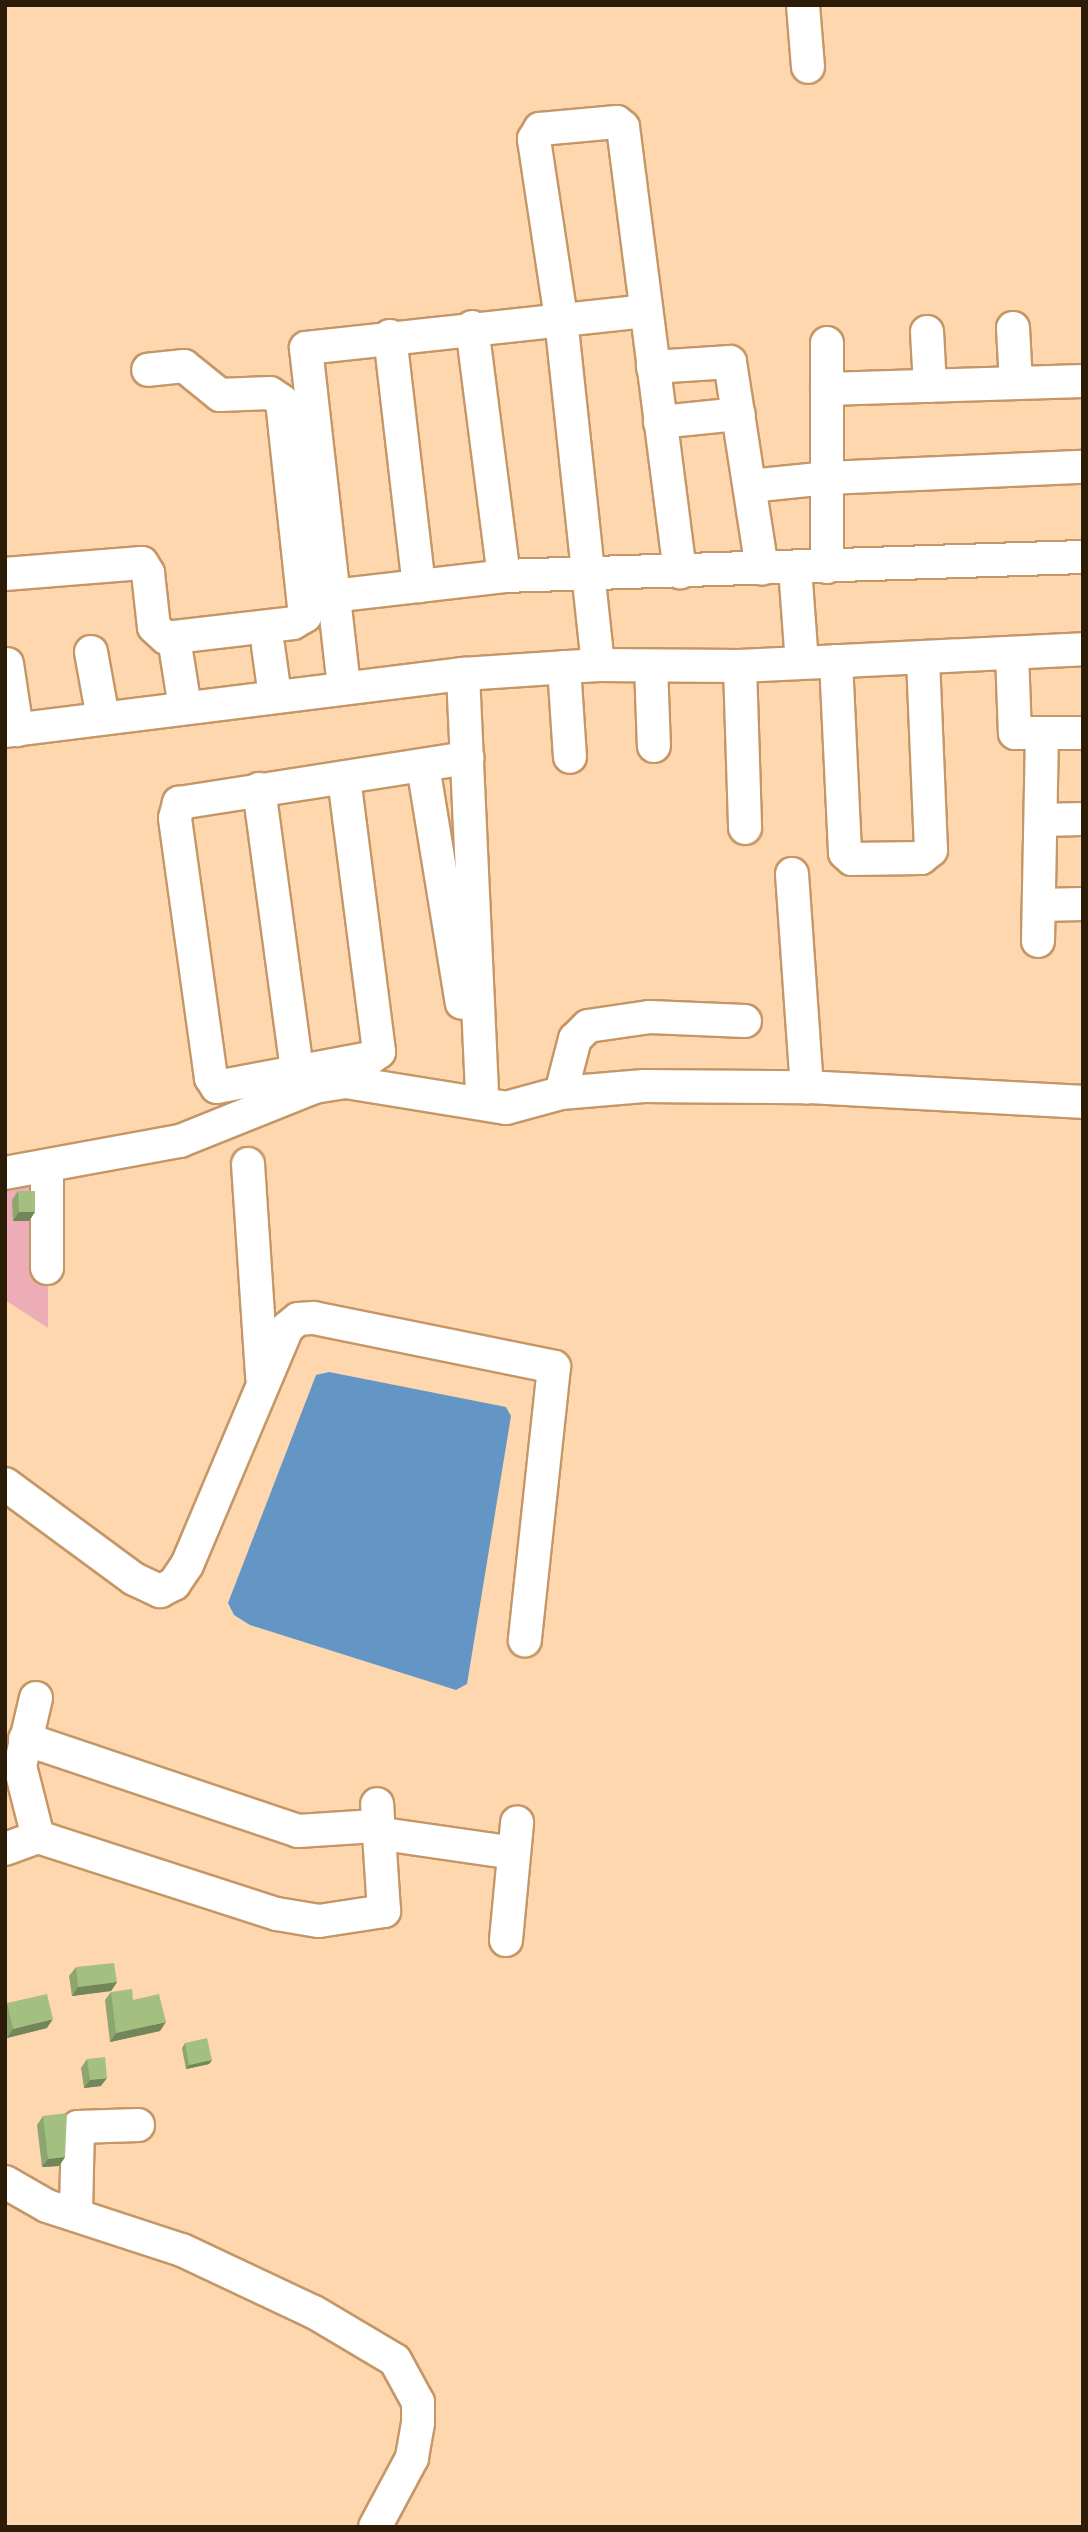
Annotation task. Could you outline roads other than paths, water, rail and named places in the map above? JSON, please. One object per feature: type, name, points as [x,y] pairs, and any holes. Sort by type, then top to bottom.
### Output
[{"type":"street","points":[[803,5],[808,67]]},
{"type":"street","points":[[598,665],[561,318],[534,132],[617,122],[624,131],[680,572]]},
{"type":"street","points":[[344,687],[306,348],[472,327],[645,312]]},
{"type":"street","points":[[472,327],[504,576]]},
{"type":"street","points":[[1013,328],[1016,383]]},
{"type":"street","points":[[927,332],[930,386]]},
{"type":"street","points":[[390,336],[419,586]]},
{"type":"street","points":[[827,343],[827,566]]},
{"type":"street","points":[[653,367],[730,362],[762,569]]},
{"type":"street","points":[[5,574],[142,563],[148,573],[154,627],[166,638],[293,623],[305,615],[282,401],[270,393],[220,395],[184,366],[148,370]]},
{"type":"street","points":[[827,389],[1083,381]]},
{"type":"street","points":[[660,422],[739,414]]},
{"type":"street","points":[[750,486],[827,478],[1083,467]]},
{"type":"street","points":[[332,597],[504,576],[1083,557]]},
{"type":"street","points":[[795,568],[802,663]]},
{"type":"street","points":[[268,646],[275,696]]},
{"type":"street","points":[[6,664],[11,730],[463,674],[598,665],[740,666],[1083,649]]},
{"type":"street","points":[[176,651],[186,708]]},
{"type":"street","points":[[91,652],[103,719]]},
{"type":"street","points":[[1012,653],[1014,733],[1083,733]]},
{"type":"street","points":[[836,662],[845,853],[852,859],[921,858],[932,850],[923,657]]},
{"type":"street","points":[[651,666],[654,746]]},
{"type":"street","points":[[740,666],[745,828]]},
{"type":"street","points":[[564,667],[570,757]]},
{"type":"street","points":[[463,674],[482,1088]]},
{"type":"street","points":[[1038,941],[1042,734]]},
{"type":"street","points":[[344,778],[379,1052],[370,1058],[225,1088],[217,1087],[211,1078],[175,818],[179,803],[468,758]]},
{"type":"street","points":[[423,766],[462,1003],[481,1040]]},
{"type":"street","points":[[260,789],[297,1071]]},
{"type":"street","points":[[1041,820],[1083,819]]},
{"type":"street","points":[[792,874],[807,1087]]},
{"type":"street","points":[[1040,905],[1083,904]]},
{"type":"street","points":[[561,1093],[575,1039],[588,1026],[650,1017],[745,1021]]},
{"type":"street","points":[[5,1173],[180,1141],[314,1087],[346,1082],[506,1108],[561,1093],[644,1086],[807,1087],[1083,1102]]},
{"type":"street","points":[[248,1164],[262,1385]]},
{"type":"street","points":[[47,1167],[47,1268]]},
{"type":"street","points":[[5,1485],[134,1579],[160,1591],[174,1584],[187,1564],[287,1328],[306,1319],[554,1367],[525,1640]]},
{"type":"street","points":[[36,1698],[25,1739],[22,1777],[38,1837]]},
{"type":"street","points":[[25,1739],[298,1831],[376,1821],[515,1838],[506,1940]]},
{"type":"street","points":[[5,1849],[38,1837],[277,1914],[319,1921],[384,1911],[376,1821]]},
{"type":"street","points":[[5,1859],[38,1837]]},
{"type":"street","points":[[76,2213],[78,2127],[138,2125]]},
{"type":"street","points":[[5,2182],[47,2206],[76,2213],[182,2250],[314,2312],[395,2360],[418,2402],[418,2423],[412,2458],[374,2527]]},
{"type":"water","points":[[329,1372],[506,1407],[511,1416],[467,1684],[456,1690],[250,1625],[234,1615],[228,1603],[316,1375]]}]
